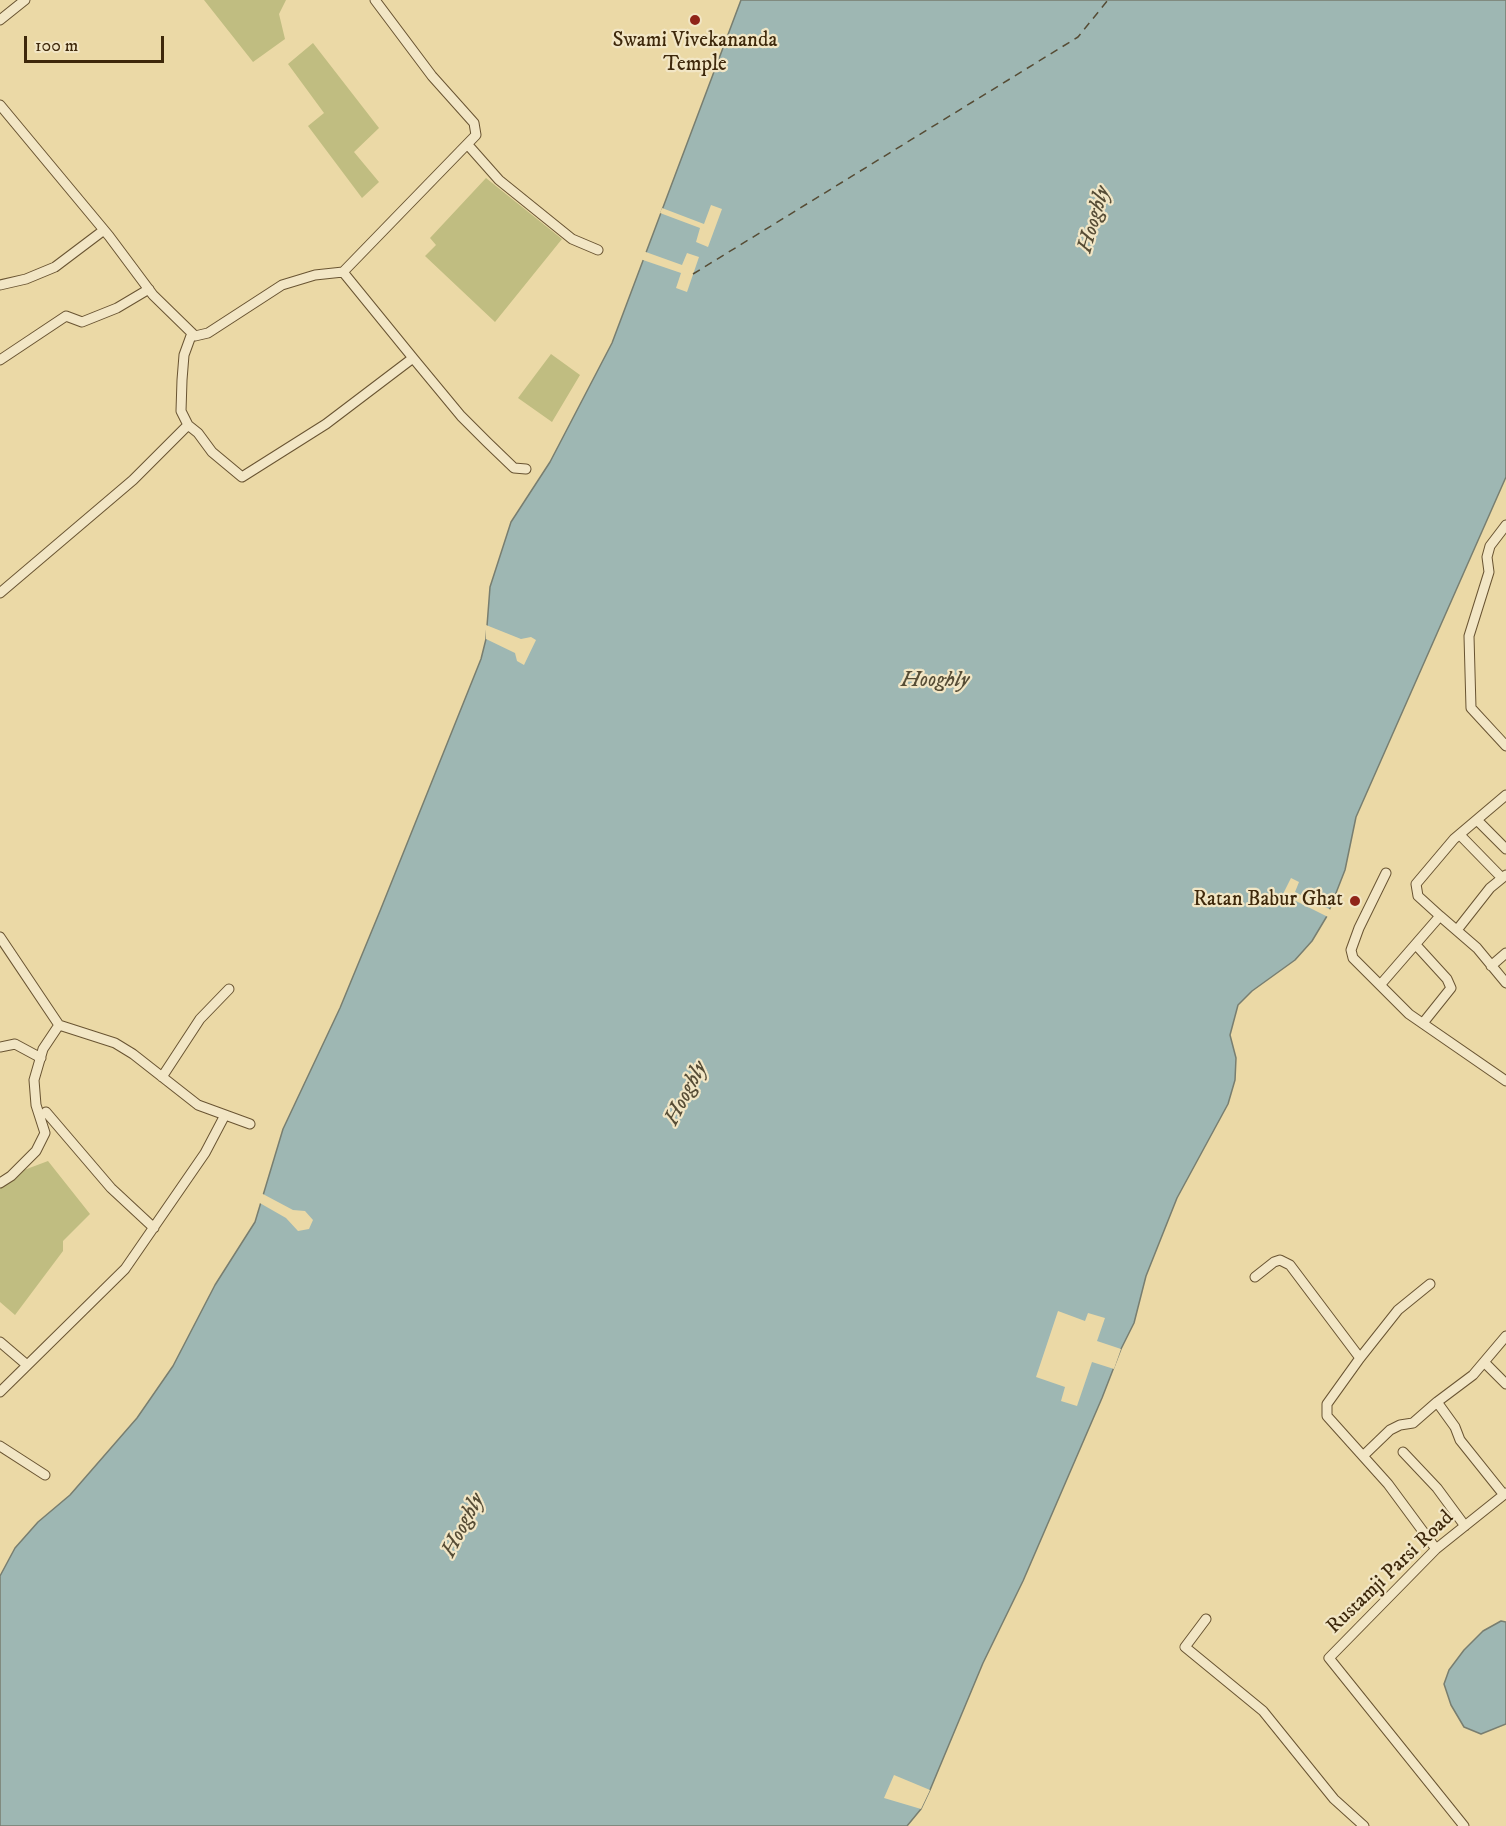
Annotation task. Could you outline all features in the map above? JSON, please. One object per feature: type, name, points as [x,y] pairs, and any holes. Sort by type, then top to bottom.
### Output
[{"type":"street","points":[[0,20],[25,0]]},
{"type":"street","points":[[0,105],[104,230],[149,289],[195,336],[208,333],[282,285],[315,275],[343,273],[476,135],[474,123],[432,76],[375,0]]},
{"type":"street","points":[[468,145],[499,180],[572,239],[598,250]]},
{"type":"street","points":[[0,285],[26,279],[55,267],[104,230]]},
{"type":"street","points":[[343,273],[461,416],[514,468],[526,469]]},
{"type":"street","points":[[0,360],[66,316],[82,322],[117,308],[149,289]]},
{"type":"street","points":[[192,333],[184,355],[181,411],[188,425],[198,433],[212,452],[242,477],[326,424],[413,358]]},
{"type":"street","points":[[0,593],[133,480],[188,425]]},
{"type":"street","points":[[1506,525],[1490,546],[1487,557],[1489,572],[1469,636],[1471,708],[1506,747]]},
{"type":"street","points":[[1506,795],[1460,836],[1415,887],[1418,896],[1457,930],[1506,983]]},
{"type":"street","points":[[1477,820],[1506,849]]},
{"type":"street","points":[[1457,930],[1490,888],[1504,876],[1460,836]]},
{"type":"street","points":[[1386,873],[1351,950],[1353,958],[1409,1014],[1506,1081]]},
{"type":"street","points":[[1381,984],[1440,916]]},
{"type":"street","points":[[0,937],[59,1025],[115,1043],[198,1105],[250,1124]]},
{"type":"street","points":[[1416,945],[1447,979],[1451,988],[1423,1023]]},
{"type":"street","points":[[1491,966],[1506,953]]},
{"type":"street","points":[[162,1077],[200,1018],[229,989]]},
{"type":"street","points":[[0,1183],[11,1176],[36,1151],[45,1132],[36,1105],[34,1080],[50,1035],[59,1025]]},
{"type":"street","points":[[0,1047],[15,1044],[41,1058]]},
{"type":"street","points":[[46,1112],[111,1188],[154,1228]]},
{"type":"street","points":[[0,1392],[115,1280],[205,1153],[225,1115]]},
{"type":"street","points":[[1255,1277],[1274,1262],[1281,1260],[1290,1265],[1360,1358]]},
{"type":"street","points":[[1430,1284],[1398,1310],[1360,1358],[1327,1404],[1327,1416],[1416,1520],[1436,1549]]},
{"type":"street","points":[[1363,1456],[1390,1431],[1400,1425],[1413,1423],[1473,1375],[1506,1336]]},
{"type":"street","points":[[0,1342],[27,1365]]},
{"type":"street","points":[[1484,1362],[1506,1384]]},
{"type":"street","points":[[1437,1402],[1455,1427],[1460,1440],[1505,1494]]},
{"type":"street","points":[[0,1446],[45,1475]]},
{"type":"street","points":[[1403,1452],[1437,1488],[1465,1526]]},
{"type":"street","name":"Rustamji Parsi Road","points":[[1464,1826],[1329,1658],[1436,1549],[1505,1494]]},
{"type":"street","points":[[1206,1618],[1185,1647],[1263,1711],[1334,1799],[1364,1826]]},
{"type":"shaded area","points":[[204,0],[286,0],[279,14],[285,39],[253,62]]},
{"type":"shaded area","points":[[313,43],[379,128],[354,152],[379,182],[362,198],[308,126],[324,113],[288,64]]},
{"type":"shaded area","points":[[486,178],[562,239],[495,322],[425,256],[436,245],[430,238]]},
{"type":"shaded area","points":[[551,354],[580,375],[552,422],[518,398]]},
{"type":"shaded area","points":[[48,1161],[90,1214],[63,1241],[63,1251],[15,1315],[0,1302],[0,1179]]},
{"type":"water","name":"Hooghly","points":[[741,0],[1506,0],[1506,477],[1356,817],[1345,870],[1327,916],[1312,941],[1295,960],[1252,991],[1238,1005],[1230,1035],[1236,1058],[1235,1080],[1228,1104],[1177,1198],[1146,1276],[1134,1323],[1102,1398],[1023,1581],[983,1663],[930,1790],[921,1809],[907,1826],[0,1826],[0,1576],[15,1548],[38,1522],[70,1495],[137,1418],[173,1366],[215,1285],[255,1222],[283,1129],[340,1008],[481,659],[486,639],[490,587],[511,522],[550,462],[612,343]]},
{"type":"water","points":[[1501,1621],[1506,1622],[1506,1724],[1481,1734],[1464,1727],[1451,1705],[1444,1684],[1449,1670],[1464,1650],[1483,1631]]},
{"type":"pier","points":[[711,205],[722,209],[708,247],[696,242],[700,228],[660,213],[662,208],[704,224]]},
{"type":"pier","points":[[643,251],[682,265],[687,253],[699,257],[687,292],[676,288],[681,273],[640,259]]},
{"type":"pier","points":[[486,625],[521,639],[531,637],[536,640],[524,665],[517,661],[515,653],[486,639]]},
{"type":"pier","points":[[1291,878],[1299,882],[1295,892],[1333,911],[1330,918],[1292,899],[1289,904],[1280,900]]},
{"type":"pier","points":[[261,1193],[293,1210],[305,1211],[313,1220],[309,1229],[298,1231],[286,1218],[258,1202]]},
{"type":"pier","points":[[1058,1311],[1085,1321],[1088,1313],[1105,1318],[1097,1341],[1121,1349],[1114,1369],[1092,1362],[1077,1406],[1061,1401],[1065,1387],[1036,1377]]},
{"type":"pier","points":[[894,1775],[930,1790],[921,1809],[884,1798]]},
{"type":"ferry route","points":[[693,274],[1078,37],[1108,0]]},
{"type":"place","name":"Swami Vivekananda Temple","points":[[695,20]]},
{"type":"place","name":"Ratan Babur Ghat","points":[[1355,901]]}]
